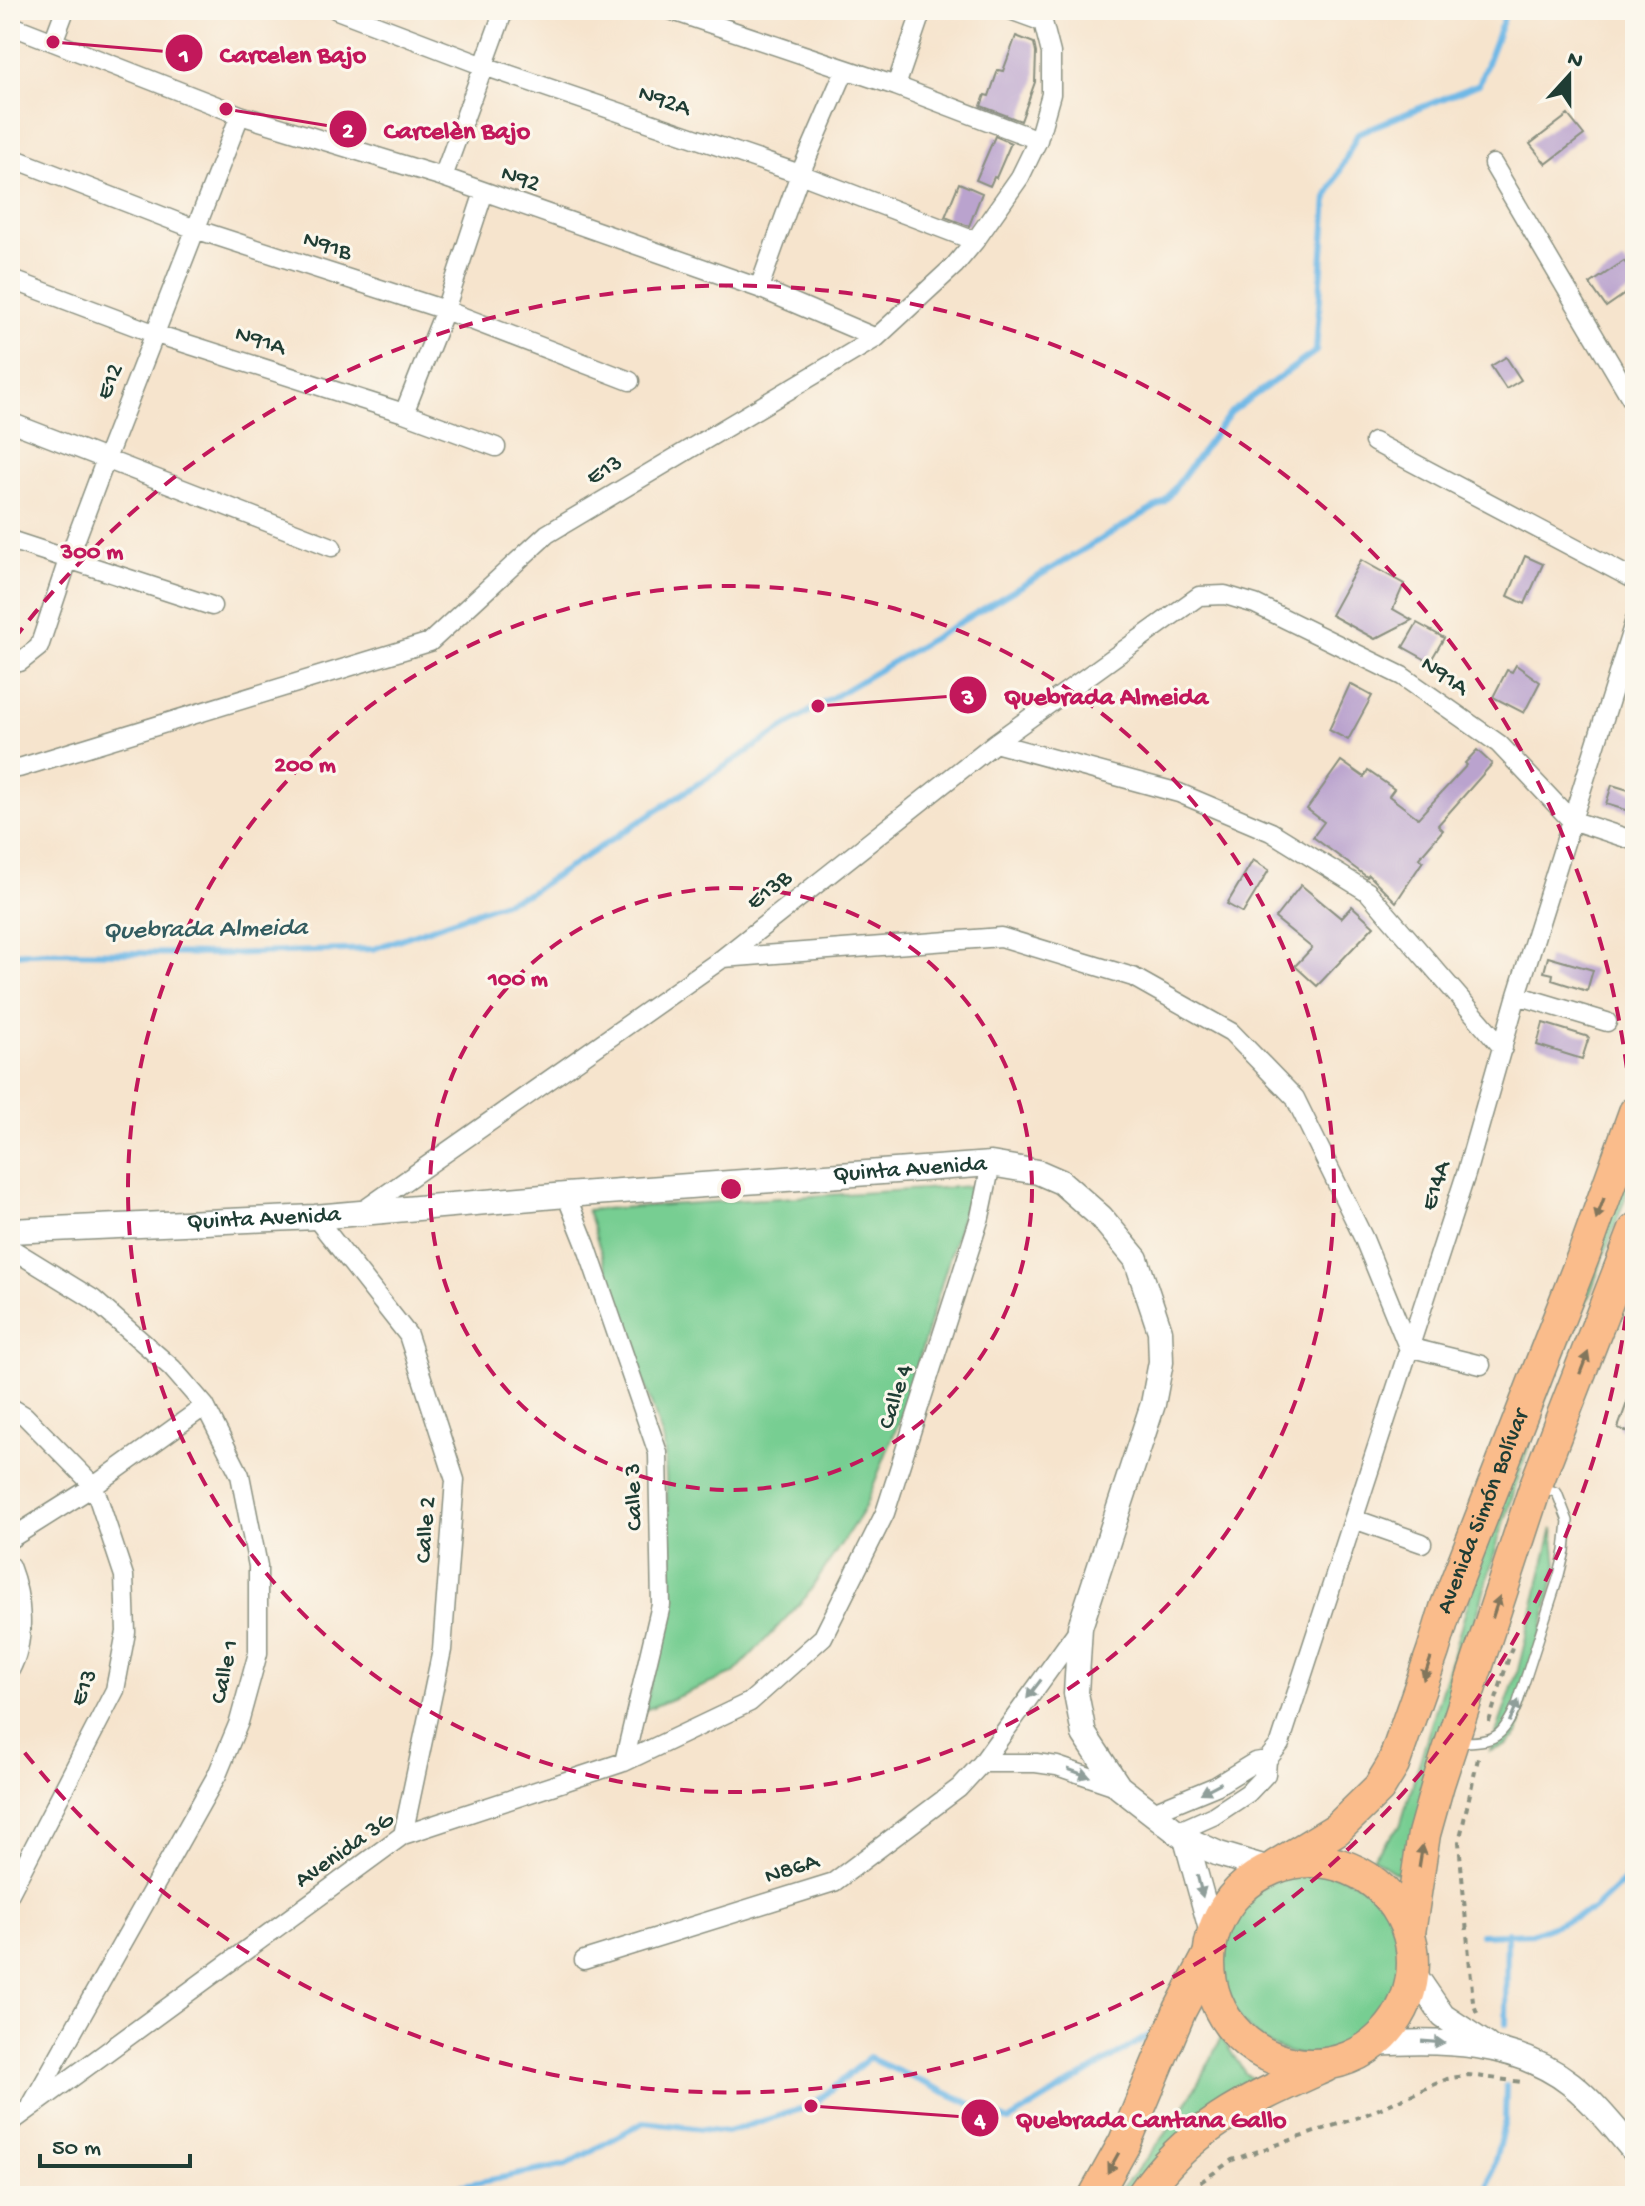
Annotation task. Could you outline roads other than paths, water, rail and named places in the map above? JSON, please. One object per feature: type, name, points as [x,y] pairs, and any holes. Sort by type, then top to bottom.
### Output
[{"type":"highway","name":"Avenida Simón Bolívar","points":[[1095,2196],[1125,2142],[1224,1908],[1237,1891],[1271,1867],[1337,1829],[1379,1788],[1393,1765],[1446,1608],[1584,1254],[1635,1112]]},
{"type":"highway","name":"Avenida Simón Bolívar","points":[[1142,2196],[1178,2150],[1194,2136],[1260,2095],[1352,2057],[1374,2044],[1401,2012],[1413,1972],[1409,1933],[1424,1834],[1467,1742],[1536,1485],[1635,1230]]},
{"type":"highway","name":"Avenida Simón Bolívar","points":[[1271,1867],[1309,1860],[1342,1865],[1371,1880],[1395,1903],[1409,1933]]},
{"type":"highway","name":"Avenida Simón Bolívar","points":[[1210,1945],[1211,1988],[1223,2016],[1243,2039],[1269,2056],[1298,2064],[1329,2064]]},
{"type":"street","points":[[53,42],[65,10]]},
{"type":"street","name":"N92A","points":[[337,10],[484,66],[800,174],[975,241]]},
{"type":"street","points":[[443,177],[504,10]]},
{"type":"street","points":[[670,10],[896,86],[1038,140]]},
{"type":"street","points":[[896,86],[922,10]]},
{"type":"street","points":[[1010,10],[1038,16]]},
{"type":"street","name":"E13","points":[[10,768],[19,768],[430,642],[547,534],[876,338],[955,265],[1020,177],[1038,140],[1051,94],[1051,53],[1038,16]]},
{"type":"street","name":"N92","points":[[10,25],[240,115],[443,177],[759,288],[876,338]]},
{"type":"street","points":[[759,288],[800,174],[845,70]]},
{"type":"street","name":"E12","points":[[15,662],[39,647],[106,459],[240,115]]},
{"type":"street","name":"N91B","points":[[10,157],[195,229],[445,310],[630,381]]},
{"type":"street","points":[[1493,164],[1635,405]]},
{"type":"street","points":[[404,413],[445,310],[484,192]]},
{"type":"street","name":"N91A","points":[[10,279],[156,334],[404,413],[496,447]]},
{"type":"street","points":[[10,422],[332,547]]},
{"type":"street","points":[[1374,442],[1635,580]]},
{"type":"street","points":[[10,540],[212,606]]},
{"type":"street","name":"N91A","points":[[1199,596],[1225,595],[1255,604],[1402,676],[1499,744],[1571,820],[1635,841]]},
{"type":"street","name":"E13B","points":[[361,1212],[723,958],[995,743],[1199,596]]},
{"type":"street","name":"E14A","points":[[1181,1836],[1248,1793],[1266,1774],[1267,1760],[1280,1744],[1466,1174],[1571,820],[1630,653],[1635,620]]},
{"type":"street","points":[[995,743],[1179,793],[1271,832],[1368,892],[1503,1048]]},
{"type":"street","points":[[723,958],[1001,937],[1133,977],[1231,1032],[1295,1098],[1364,1239],[1408,1347],[1481,1365]]},
{"type":"street","points":[[1517,995],[1607,1022]]},
{"type":"street","name":"Quinta Avenida","points":[[10,1231],[315,1217],[991,1164],[1038,1172],[1061,1182],[1101,1217],[1136,1259],[1145,1278],[1160,1331],[1160,1372],[1153,1404],[1080,1627],[1076,1675],[1079,1716],[1084,1734],[1119,1787],[1181,1836],[1219,1854],[1271,1867]]},
{"type":"street","name":"Calle 4","points":[[823,1637],[885,1513],[980,1217],[991,1164]]},
{"type":"street","name":"Calle 3","points":[[566,1195],[658,1453],[661,1605],[624,1762]]},
{"type":"street","name":"Calle 2","points":[[315,1217],[408,1335],[455,1480],[442,1650],[403,1835]]},
{"type":"street","name":"Calle 1","points":[[10,1248],[93,1299],[172,1368],[205,1406],[240,1475],[258,1566],[258,1653],[239,1722],[217,1775],[29,2110]]},
{"type":"street","points":[[10,1539],[94,1486],[205,1406]]},
{"type":"street","points":[[10,1407],[25,1416],[94,1486]]},
{"type":"street","name":"E13","points":[[10,1893],[115,1690],[126,1632],[124,1576],[94,1486]]},
{"type":"street","points":[[1354,1519],[1422,1543]]},
{"type":"street","points":[[10,1566],[17,1584],[21,1621],[16,1660],[10,1670]]},
{"type":"street","name":"N86A","points":[[584,1960],[834,1882],[959,1788],[982,1763],[1080,1627]]},
{"type":"street","name":"Avenida 3G","points":[[10,2123],[403,1835],[624,1762],[750,1702],[823,1637]]},
{"type":"street","points":[[1153,1812],[1192,1797],[1255,1762],[1267,1760]]},
{"type":"street","points":[[982,1763],[1057,1766],[1119,1787]]},
{"type":"street","points":[[1181,1836],[1194,1864],[1210,1945]]},
{"type":"street","points":[[1413,1972],[1443,2016],[1492,2049]]},
{"type":"street","points":[[1374,2044],[1427,2041],[1492,2049],[1529,2059],[1572,2084],[1635,2152]]},
{"type":"lane","points":[[1467,1742],[1502,1733],[1517,1705],[1559,1575],[1568,1521],[1565,1508],[1557,1493],[1536,1485]]},
{"type":"waterway","name":"Quebrada Almeida","points":[[10,954],[222,954],[373,949],[529,893],[818,706],[1164,502],[1231,412],[1316,351],[1327,198],[1358,133],[1479,84],[1507,10]]},
{"type":"waterway","points":[[1481,1935],[1534,1933],[1593,1910],[1635,1870]]},
{"type":"waterway","points":[[1506,2024],[1507,1932]]},
{"type":"waterway","points":[[429,2196],[449,2188],[566,2165],[644,2122],[727,2132],[811,2106],[869,2058],[1009,2121],[1156,2031]]},
{"type":"waterway","points":[[1486,2196],[1505,2121],[1506,2086]]},
{"type":"place","name":"Carcelen Bajo","points":[[53,42]]},
{"type":"place","name":"Carcelèn Bajo","points":[[226,109]]},
{"type":"place","name":"Quebrada Almeida","points":[[818,706]]},
{"type":"place","name":"Quebrada Cantana Gallo","points":[[811,2106]]}]
